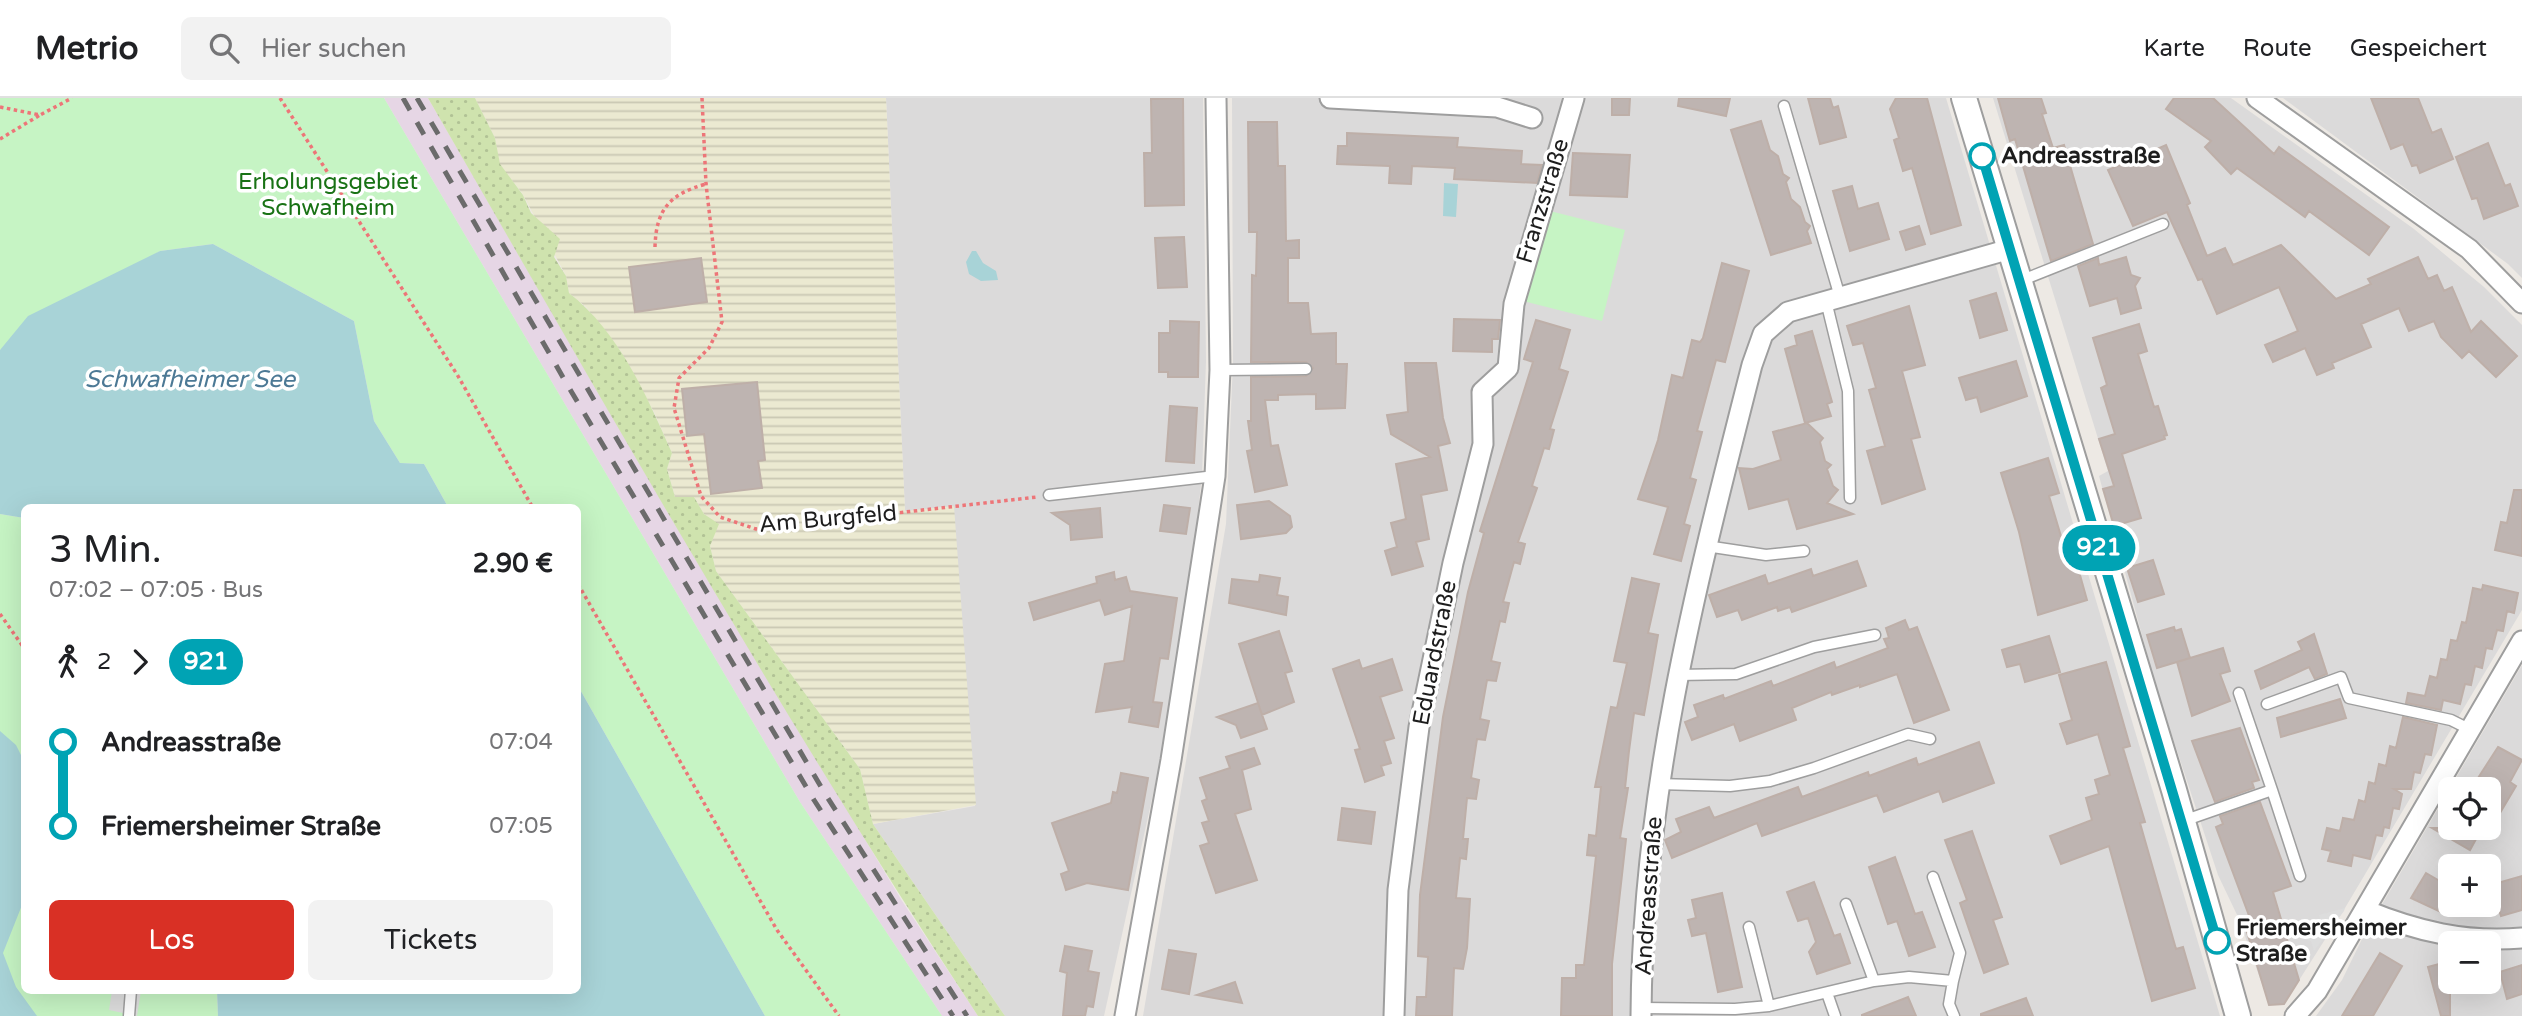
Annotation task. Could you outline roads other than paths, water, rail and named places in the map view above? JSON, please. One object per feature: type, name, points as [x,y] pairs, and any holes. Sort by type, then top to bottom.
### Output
[{"type":"street","points":[[1125,1016],[1171,760],[1215,476],[1220,370],[1216,98]]},
{"type":"street","name":"Franzstraße","points":[[1330,98],[1497,107],[1532,118]]},
{"type":"street","name":"Franzstraße","points":[[1514,304],[1573,98]]},
{"type":"street","points":[[1964,98],[2183,821],[2238,1016]]},
{"type":"street","points":[[2257,98],[2469,249],[2522,303]]},
{"type":"street","name":"Andreasstraße","points":[[1641,1012],[1646,888],[1658,783],[1676,675],[1752,365],[1763,334],[1788,312],[2010,249]]},
{"type":"street","name":"Eduardstraße","points":[[1394,1016],[1398,890],[1419,727],[1453,563],[1483,444],[1482,392],[1508,369],[1514,304]]},
{"type":"street","points":[[2295,1016],[2317,991],[2522,641]]},
{"type":"street","points":[[2365,910],[2404,926],[2456,937],[2494,941],[2522,938]]},
{"type":"lane","points":[[1784,106],[1833,299],[1848,391],[1850,498]]},
{"type":"lane","points":[[2019,281],[2162,224]]},
{"type":"lane","points":[[1220,370],[1306,369]]},
{"type":"lane","points":[[1049,495],[1215,476]]},
{"type":"lane","points":[[1706,546],[1766,555],[1804,551]]},
{"type":"lane","points":[[1676,675],[1736,674],[1814,647],[1875,635]]},
{"type":"lane","points":[[2267,704],[2342,677],[2349,698],[2451,720],[2471,730]]},
{"type":"lane","points":[[2239,693],[2300,876]]},
{"type":"lane","name":"Andreasstraße","points":[[1658,783],[1730,786],[1770,781],[1908,734],[1930,739]]},
{"type":"lane","points":[[2183,821],[2272,790]]},
{"type":"lane","points":[[1933,877],[1961,953],[1949,1004],[1954,1016]]},
{"type":"lane","points":[[1846,904],[1874,981]]},
{"type":"lane","points":[[1749,927],[1769,1006]]},
{"type":"lane","name":"Andreasstraße","points":[[1641,1012],[1736,1013],[1874,981],[1909,977],[1953,981]]},
{"type":"lane","points":[[1827,993],[1835,1016]]},
{"type":"lane","points":[[129,1016],[131,994]]},
{"type":"water","points":[[1444,183],[1458,184],[1456,217],[1443,216]]},
{"type":"water","name":"Schwafheimer See","points":[[213,244],[354,321],[374,421],[400,463],[424,464],[446,504],[21,504],[21,518],[0,514],[0,350],[28,316],[160,251]]},
{"type":"water","points":[[972,251],[976,251],[983,263],[996,271],[998,280],[981,281],[969,274],[966,262]]},
{"type":"water","points":[[581,691],[765,1016],[218,1016],[217,994],[581,994]]},
{"type":"water","points":[[0,731],[16,745],[21,755],[21,908],[3,953],[16,987],[37,1016],[0,1016]]},
{"type":"railway","points":[[403,98],[568,386],[814,800],[953,1016]]},
{"type":"railway","points":[[417,98],[824,792],[967,1016]]},
{"type":"place","name":"Andreasstraße","points":[[1982,156]]},
{"type":"place","name":"Friemersheimer Straße","points":[[2217,941]]},
{"type":"park label","name":"Erholungsgebiet Schwafheim","points":[[328,195]]}]
